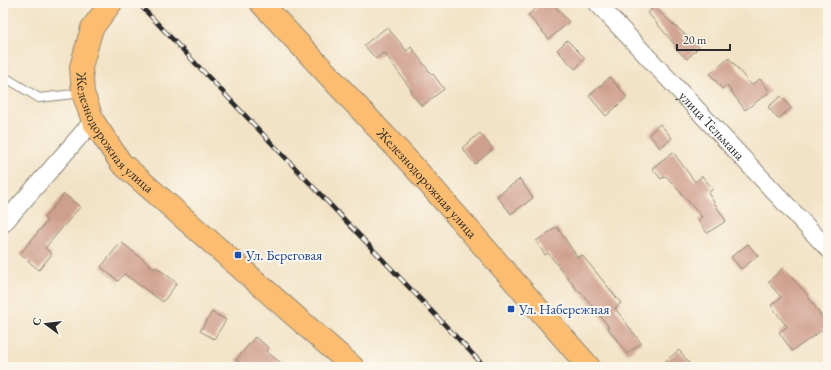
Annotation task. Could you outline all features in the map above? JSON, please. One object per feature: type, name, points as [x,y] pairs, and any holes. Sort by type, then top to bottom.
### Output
[{"type":"main road","name":"Железнодорожная улица","points":[[110,3],[92,28],[81,67],[83,93],[93,121],[121,163],[353,367]]},
{"type":"main road","name":"Железнодорожная улица","points":[[261,3],[415,168],[589,367]]},
{"type":"street","name":"улица Тельмана","points":[[597,3],[828,248]]},
{"type":"street","points":[[3,224],[93,121]]},
{"type":"lane","points":[[3,76],[39,98],[83,93]]},
{"type":"building","points":[[542,3],[552,3],[569,22],[549,39],[528,15]]},
{"type":"building","points":[[654,7],[699,47],[687,59],[675,48],[676,46],[648,13]]},
{"type":"building","points":[[387,27],[407,51],[411,47],[444,89],[422,106],[410,92],[412,91],[384,52],[376,59],[364,45]]},
{"type":"building","points":[[567,40],[585,58],[575,69],[557,50]]},
{"type":"building","points":[[729,58],[751,85],[760,79],[770,92],[745,110],[727,86],[722,89],[710,74]]},
{"type":"building","points":[[610,77],[627,97],[606,116],[589,96]]},
{"type":"building","points":[[781,96],[791,108],[778,119],[768,107]]},
{"type":"building","points":[[660,124],[672,138],[660,148],[649,134]]},
{"type":"building","points":[[480,133],[493,149],[475,164],[462,148]]},
{"type":"building","points":[[673,152],[695,182],[702,176],[713,189],[708,193],[726,221],[707,233],[698,220],[702,217],[666,176],[661,179],[652,168]]},
{"type":"building","points":[[520,179],[533,198],[511,214],[497,196]]},
{"type":"building","points":[[64,194],[80,207],[45,248],[52,254],[39,270],[20,254],[47,221],[44,218]]},
{"type":"building","points":[[557,227],[578,258],[582,255],[621,303],[615,308],[641,343],[627,354],[607,327],[609,327],[548,253],[545,255],[536,241]]},
{"type":"building","points":[[121,242],[155,269],[156,267],[177,283],[163,302],[124,274],[118,281],[101,267]]},
{"type":"building","points":[[748,244],[758,256],[741,269],[731,257]]},
{"type":"building","points":[[783,268],[805,292],[828,326],[792,351],[779,332],[787,327],[771,305],[781,297],[768,282]]},
{"type":"building","points":[[212,312],[226,320],[214,339],[200,331]]},
{"type":"building","points":[[255,337],[269,348],[266,351],[286,367],[245,367],[236,360]]},
{"type":"building","points":[[679,350],[692,367],[658,367]]},
{"type":"railway","points":[[138,3],[485,367]]},
{"type":"place","name":"Ул. Береговая","points":[[238,255]]},
{"type":"place","name":"Ул. Набережная","points":[[511,309]]}]
